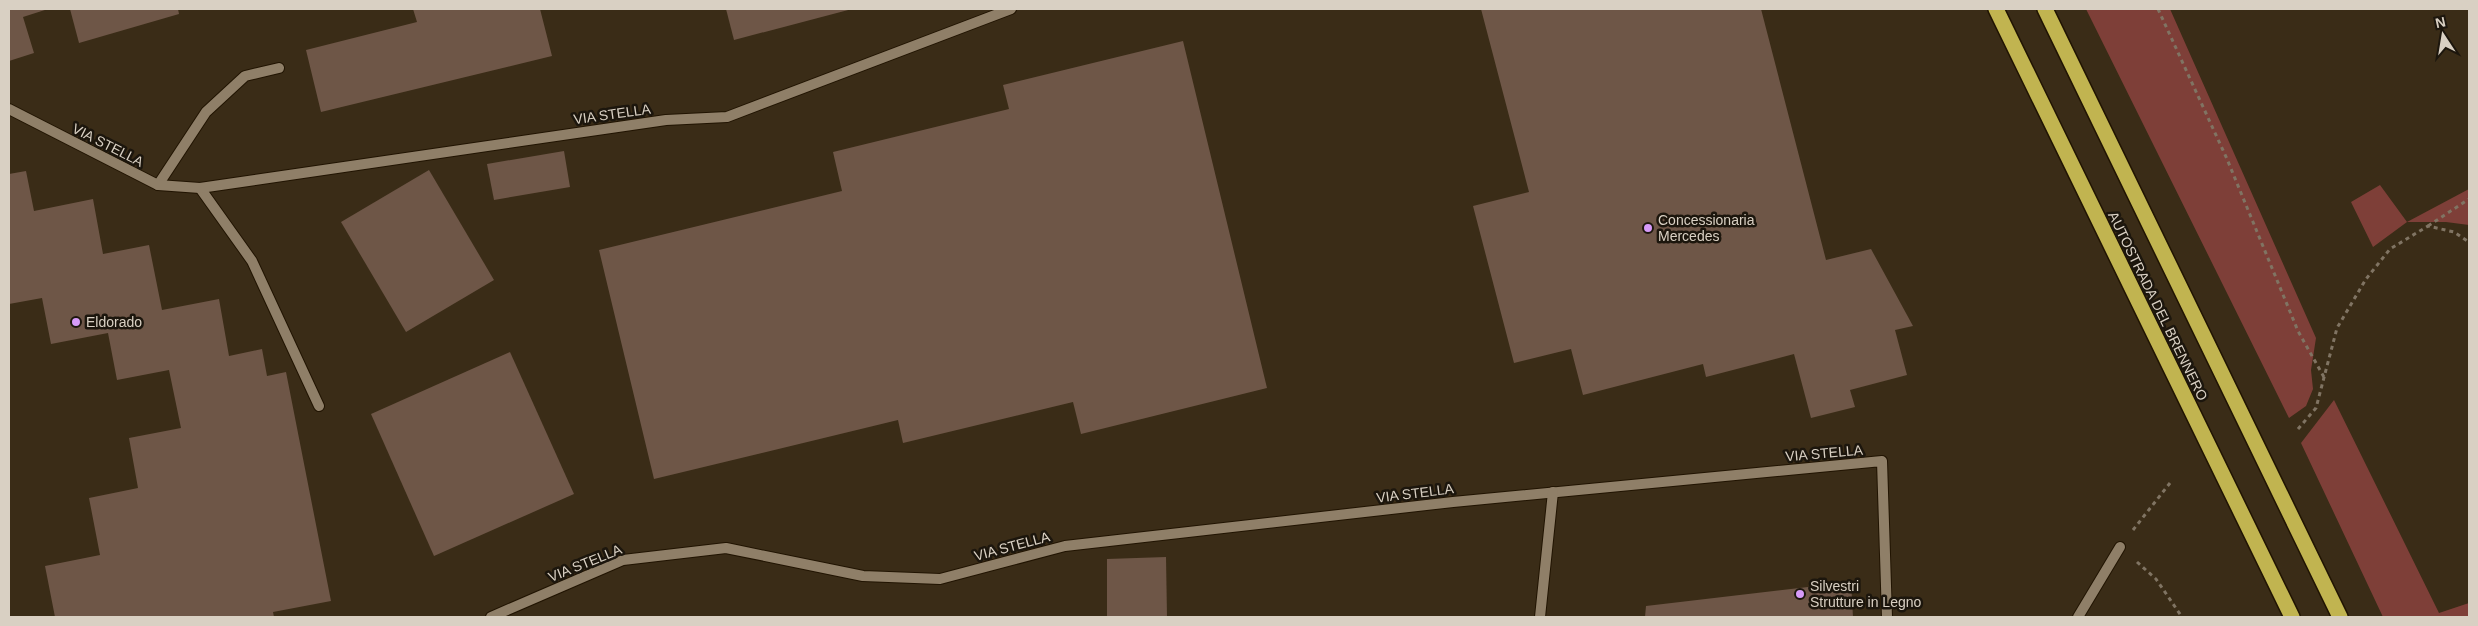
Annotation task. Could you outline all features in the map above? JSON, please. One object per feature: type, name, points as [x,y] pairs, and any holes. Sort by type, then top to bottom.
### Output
[{"type":"highway","name":"AUTOSTRADA DEL BRENNERO","points":[[1996,9],[2292,617]]},
{"type":"highway","name":"AUTOSTRADA DEL BRENNERO","points":[[2045,9],[2340,617]]},
{"type":"street","name":"VIA STELLA","points":[[9,109],[158,185],[200,188],[666,120],[727,117],[1011,9]]},
{"type":"street","points":[[158,185],[206,112],[245,76],[278,68]]},
{"type":"street","points":[[200,188],[252,261],[318,406]]},
{"type":"street","name":"VIA STELLA","points":[[491,617],[622,560],[726,548],[863,576],[940,579],[1065,546],[1553,492],[1882,461],[1887,617]]},
{"type":"street","points":[[1540,617],[1553,492]]},
{"type":"street","points":[[2078,617],[2120,547]]},
{"type":"path","points":[[2158,9],[2227,159],[2298,331],[2325,379]]},
{"type":"path","points":[[2298,429],[2316,408],[2337,328],[2366,279],[2390,248],[2469,199]]},
{"type":"path","points":[[2428,226],[2454,232],[2469,242]]},
{"type":"path","points":[[2170,483],[2120,547],[2156,579],[2182,617]]},
{"type":"shaded area","points":[[2086,9],[2170,9],[2316,338],[2311,370],[2313,389],[2306,406],[2289,418]]},
{"type":"shaded area","points":[[2380,185],[2407,222],[2373,247],[2351,202]]},
{"type":"shaded area","points":[[2469,189],[2469,225],[2446,222],[2407,222]]},
{"type":"shaded area","points":[[2334,400],[2439,613],[2469,603],[2469,617],[2383,617],[2301,443]]},
{"type":"building","points":[[9,9],[48,9],[23,17],[34,53],[9,61]]},
{"type":"building","points":[[70,9],[178,9],[179,14],[79,43]]},
{"type":"building","points":[[413,9],[540,9],[552,56],[321,112],[306,50],[417,22]]},
{"type":"building","points":[[726,9],[852,9],[734,40]]},
{"type":"building","name":"Concessionaria Mercedes","points":[[1481,9],[1761,9],[1826,260],[1871,249],[1913,326],[1895,330],[1907,375],[1850,390],[1855,407],[1811,418],[1794,354],[1706,377],[1703,364],[1583,395],[1571,349],[1514,363],[1473,206],[1529,192]]},
{"type":"building","points":[[1183,41],[1267,388],[1081,434],[1073,402],[903,443],[898,420],[654,479],[599,250],[842,191],[833,152],[1009,109],[1003,85]]},
{"type":"building","points":[[564,151],[570,187],[494,200],[487,164]]},
{"type":"building","points":[[429,170],[494,280],[406,332],[341,222]]},
{"type":"building","points":[[26,171],[34,211],[93,199],[103,254],[149,245],[162,310],[219,299],[229,356],[262,349],[267,376],[286,372],[331,601],[273,612],[274,617],[55,617],[45,566],[100,555],[89,498],[138,488],[129,438],[181,428],[169,370],[117,380],[108,333],[51,344],[42,298],[9,304],[9,174]]},
{"type":"building","points":[[510,352],[574,494],[434,556],[371,414]]},
{"type":"building","points":[[1166,557],[1167,617],[1107,617],[1107,559]]},
{"type":"building","name":"Silvestri Strutture in Legno","points":[[1851,582],[1853,617],[1645,617],[1646,606]]},
{"type":"place","name":"Concessionaria Mercedes","points":[[1648,228]]},
{"type":"place","name":"Eldorado","points":[[76,322]]},
{"type":"place","name":"Silvestri Strutture in Legno","points":[[1800,594]]}]
